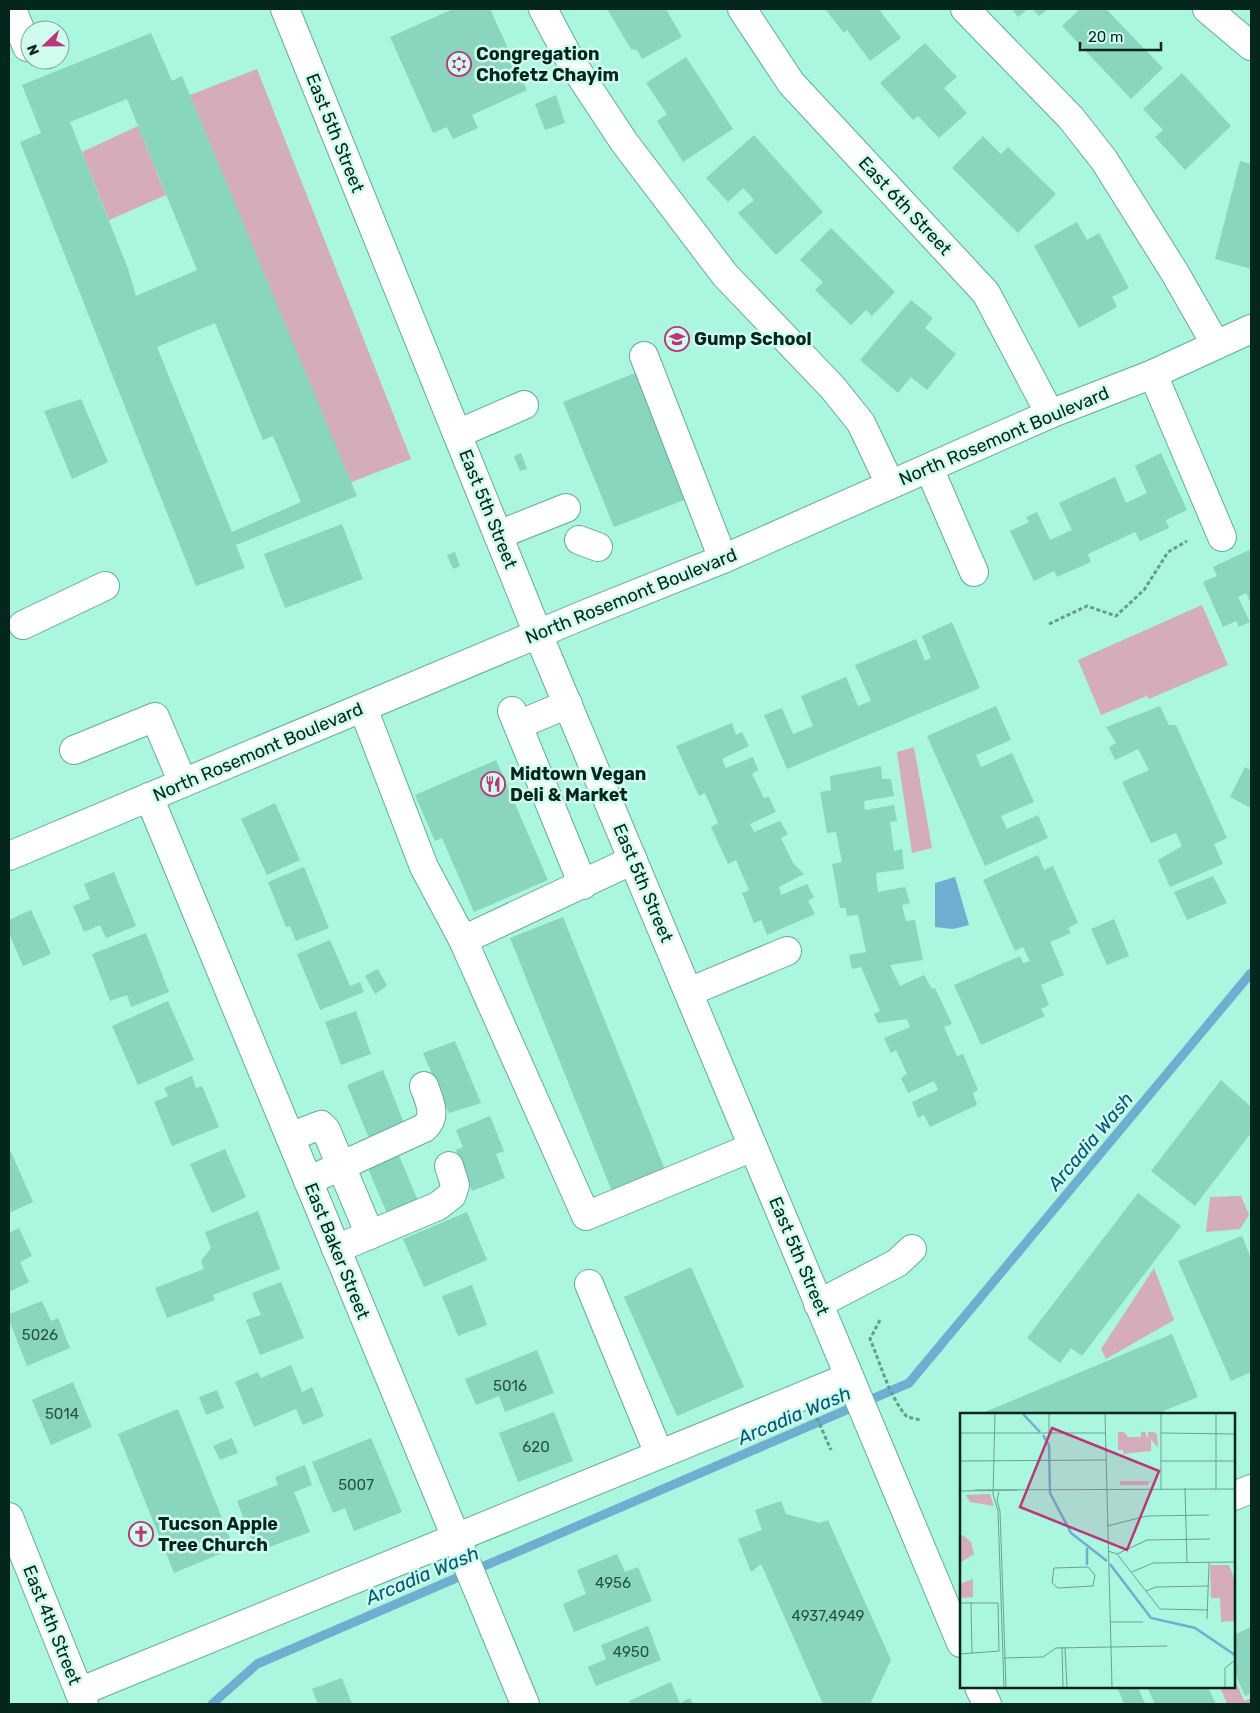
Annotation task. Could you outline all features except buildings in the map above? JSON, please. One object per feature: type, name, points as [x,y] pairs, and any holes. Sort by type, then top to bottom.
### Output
[{"type":"street","points":[[12,9],[20,29]]},
{"type":"street","name":"East 5th Street","points":[[285,9],[538,634],[872,1432],[956,1614],[960,1637]]},
{"type":"street","points":[[543,9],[570,60],[624,142],[725,275],[833,388],[861,423],[890,484]]},
{"type":"street","name":"East 6th Street","points":[[742,9],[790,83],[986,293],[1050,414]]},
{"type":"street","points":[[965,9],[1070,118],[1104,160],[1175,273],[1216,345]]},
{"type":"street","points":[[1207,9],[1251,46]]},
{"type":"street","name":"North Rosemont Boulevard","points":[[9,856],[538,634],[723,559],[1050,414],[1153,374],[1251,330]]},
{"type":"street","points":[[644,356],[723,559]]},
{"type":"street","points":[[1153,374],[1222,537]]},
{"type":"street","points":[[457,434],[524,405]]},
{"type":"street","points":[[929,468],[974,572]]},
{"type":"street","points":[[498,535],[566,508]]},
{"type":"street","points":[[23,625],[105,586]]},
{"type":"street","points":[[568,704],[515,718],[583,885]]},
{"type":"street","points":[[363,708],[424,867],[463,940],[586,1216],[753,1147]]},
{"type":"street","points":[[74,750],[154,717],[183,783]]},
{"type":"street","name":"East Baker Street","points":[[149,797],[526,1704]]},
{"type":"street","points":[[463,940],[633,860]]},
{"type":"street","points":[[688,992],[787,951]]},
{"type":"street","points":[[308,1181],[419,1132],[428,1125],[432,1114],[424,1086]]},
{"type":"street","points":[[290,1137],[321,1125],[326,1130],[370,1235]]},
{"type":"street","points":[[336,1249],[449,1199],[455,1186],[449,1166]]},
{"type":"street","points":[[818,1304],[897,1263],[912,1248]]},
{"type":"street","points":[[589,1284],[659,1454]]},
{"type":"street","points":[[82,1698],[456,1538],[659,1454],[852,1383]]},
{"type":"street","points":[[1235,1496],[1251,1489]]},
{"type":"street","name":"East 4th Street","points":[[9,1517],[82,1698]]},
{"type":"street","points":[[979,1688],[987,1704]]},
{"type":"path","points":[[1049,624],[1087,606],[1116,616],[1144,590],[1168,552],[1187,541]]},
{"type":"path","points":[[880,1320],[870,1339],[899,1408],[907,1417],[921,1420]]},
{"type":"path","points":[[816,1416],[831,1450]]},
{"type":"shaded area","points":[[257,69],[411,459],[349,483],[190,95]]},
{"type":"shaded area","points":[[138,126],[166,195],[109,220],[82,152]]},
{"type":"shaded area","points":[[1202,605],[1228,665],[1149,699],[1145,691],[1147,696],[1101,715],[1078,660]]},
{"type":"shaded area","points":[[914,747],[932,848],[912,853],[897,752]]},
{"type":"shaded area","points":[[1241,1196],[1249,1215],[1240,1229],[1206,1232],[1210,1197]]},
{"type":"shaded area","points":[[1154,1268],[1174,1320],[1106,1359],[1101,1349]]},
{"type":"shaded area","points":[[1235,1679],[1244,1701],[1251,1698],[1251,1704],[1227,1704],[1220,1688],[1235,1688]]},
{"type":"water","points":[[955,877],[969,925],[953,929],[935,927],[935,883]]},
{"type":"waterway","name":"Arcadia Wash","points":[[212,1704],[257,1664],[909,1383],[1251,973]]},
{"type":"place","name":"Congregation Chofetz Chayim","points":[[459,64]]},
{"type":"place","name":"Gump School","points":[[677,339]]},
{"type":"place","name":"Midtown Vegan Deli & Market","points":[[493,784]]},
{"type":"place","name":"Tucson Apple Tree Church","points":[[141,1534]]}]
